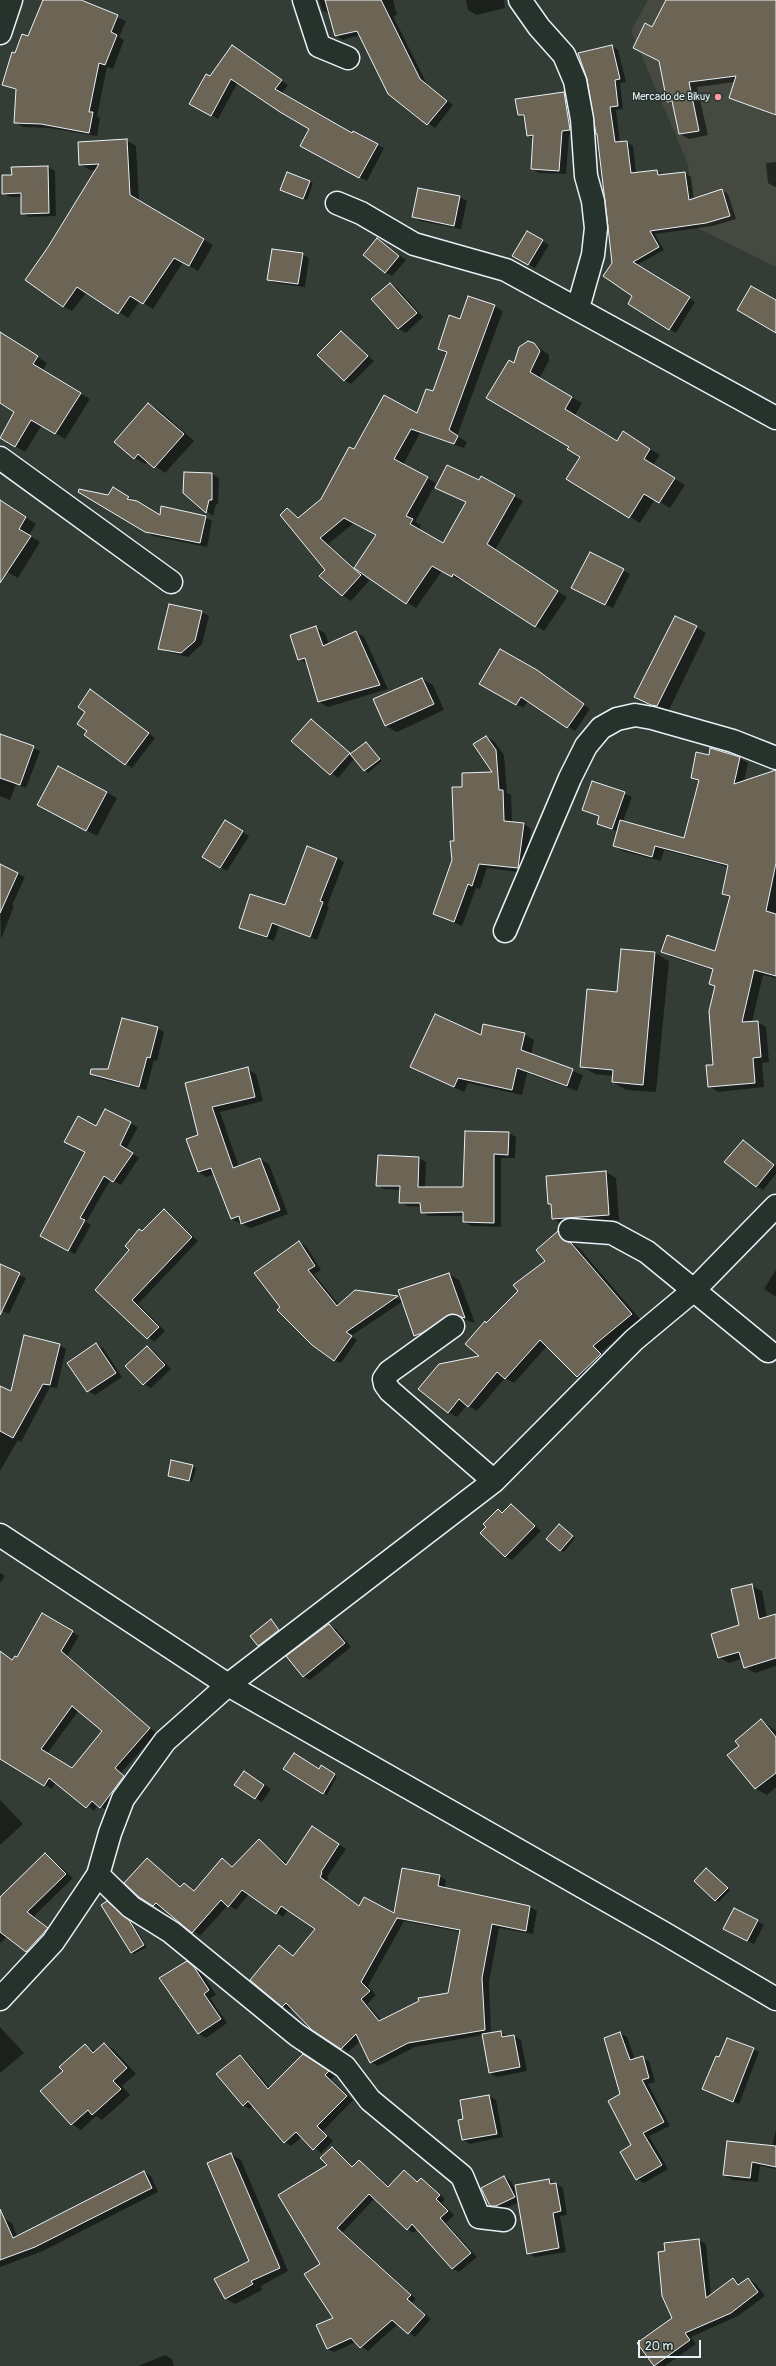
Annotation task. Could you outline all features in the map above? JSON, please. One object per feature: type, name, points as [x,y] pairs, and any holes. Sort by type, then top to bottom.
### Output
[{"type":"street","points":[[0,33],[11,0]]},
{"type":"street","points":[[304,0],[319,46],[348,58]]},
{"type":"street","points":[[520,0],[539,27],[564,55],[575,81],[582,120],[586,176],[593,201],[596,228],[593,255],[578,308]]},
{"type":"street","points":[[337,202],[361,213],[414,244],[506,270],[578,308],[776,418]]},
{"type":"street","points":[[0,458],[171,582]]},
{"type":"street","points":[[505,931],[570,778],[586,746],[601,728],[617,719],[635,715],[652,718],[733,741],[776,758]]},
{"type":"street","points":[[0,1999],[53,1942],[98,1876],[110,1833],[123,1799],[165,1741],[228,1685],[494,1481],[634,1340],[694,1290],[776,1206]]},
{"type":"street","points":[[570,1230],[612,1233],[647,1252],[768,1350]]},
{"type":"street","points":[[453,1326],[389,1372],[384,1379],[390,1391],[494,1481]]},
{"type":"street","points":[[0,1535],[228,1685],[655,1928],[776,1999]]},
{"type":"street","points":[[98,1876],[131,1907],[171,1932],[297,2035],[345,2067],[370,2100],[462,2176],[479,2217],[504,2220]]},
{"type":"shaded area","name":"Mercado de Bikuy","points":[[648,0],[776,0],[776,267],[699,229],[691,199],[688,164],[631,31]]},
{"type":"building","points":[[43,0],[81,0],[118,15],[111,32],[117,35],[105,65],[99,63],[89,112],[93,112],[89,133],[41,124],[14,123],[16,89],[2,85],[12,52],[15,53],[22,34],[28,36]]},
{"type":"building","points":[[325,0],[381,0],[420,79],[447,101],[427,125],[388,94],[357,31],[335,36]]},
{"type":"building","points":[[666,0],[776,0],[776,115],[729,98],[736,76],[689,82],[699,131],[679,134],[672,101],[667,102],[659,61],[633,48],[645,23],[652,27]]},
{"type":"building","points":[[232,45],[282,80],[275,89],[352,133],[353,131],[378,144],[359,178],[300,146],[309,129],[280,112],[231,79],[211,116],[189,104],[206,74],[210,76]]},
{"type":"building","points":[[612,45],[620,79],[615,80],[618,106],[610,107],[615,142],[627,141],[631,173],[657,170],[658,175],[685,172],[689,200],[722,189],[730,216],[706,223],[650,231],[659,247],[633,262],[690,297],[669,330],[628,304],[632,296],[603,276],[612,263],[608,227],[597,134],[587,79],[578,53]]},
{"type":"building","points":[[564,92],[570,130],[562,131],[559,171],[531,169],[533,135],[527,136],[524,115],[518,115],[515,99]]},
{"type":"building","points":[[127,139],[130,195],[204,239],[189,266],[174,258],[143,304],[130,296],[118,314],[77,287],[63,307],[25,280],[48,247],[99,164],[79,165],[78,142]]},
{"type":"building","points":[[48,166],[49,213],[21,214],[21,193],[2,194],[2,175],[12,175],[11,167]]},
{"type":"building","points":[[287,172],[310,181],[303,199],[280,190]]},
{"type":"building","points":[[418,188],[460,196],[454,226],[412,217]]},
{"type":"building","points":[[527,231],[543,240],[528,265],[512,256]]},
{"type":"building","points":[[377,238],[399,256],[385,273],[363,255]]},
{"type":"building","points":[[272,249],[303,253],[298,284],[267,280]]},
{"type":"building","points":[[390,283],[417,313],[398,329],[371,299]]},
{"type":"building","points":[[751,286],[776,300],[776,333],[737,310]]},
{"type":"building","points":[[468,296],[495,305],[449,430],[458,436],[454,444],[411,429],[394,459],[428,477],[406,516],[413,519],[410,524],[443,543],[466,502],[435,488],[447,465],[479,480],[481,476],[515,495],[487,544],[558,591],[535,627],[453,574],[452,577],[432,566],[406,604],[354,568],[376,535],[344,518],[320,538],[361,575],[342,596],[319,576],[325,570],[280,515],[287,508],[298,518],[321,499],[349,447],[354,449],[384,395],[417,413],[426,389],[433,391],[447,352],[438,349],[449,315],[460,319]]},
{"type":"building","points":[[341,331],[368,356],[344,381],[317,355]]},
{"type":"building","points":[[0,332],[38,356],[33,364],[81,393],[55,434],[31,420],[15,447],[0,438],[14,412],[0,403]]},
{"type":"building","points":[[528,341],[534,343],[540,351],[530,372],[572,397],[565,409],[617,441],[623,431],[650,449],[644,459],[675,478],[659,503],[644,494],[629,518],[566,479],[580,457],[567,449],[569,447],[486,398],[509,360],[514,363],[519,347]]},
{"type":"building","points":[[148,403],[184,434],[154,468],[138,454],[134,459],[114,442]]},
{"type":"building","points":[[184,472],[212,473],[212,500],[209,500],[206,513],[183,493]]},
{"type":"building","points":[[113,487],[129,497],[127,499],[137,501],[160,515],[161,506],[206,516],[200,543],[145,532],[78,492],[79,489],[108,495]]},
{"type":"building","points":[[0,500],[26,517],[19,529],[31,536],[0,583]]},
{"type":"building","points":[[590,552],[624,569],[605,605],[571,588]]},
{"type":"building","points":[[169,604],[202,611],[195,641],[181,653],[158,649]]},
{"type":"building","points":[[675,616],[697,626],[657,706],[651,705],[634,697]]},
{"type":"building","points":[[316,626],[323,646],[356,631],[380,685],[318,702],[305,658],[298,660],[290,635]]},
{"type":"building","points":[[500,649],[537,670],[584,704],[567,728],[521,697],[516,705],[479,684]]},
{"type":"building","points":[[422,678],[434,704],[385,726],[373,699]]},
{"type":"building","points":[[90,689],[149,733],[125,765],[84,735],[87,731],[77,724],[85,712],[78,707]]},
{"type":"building","points":[[311,719],[350,753],[330,775],[291,741]]},
{"type":"building","points":[[0,734],[34,746],[20,785],[0,778]]},
{"type":"building","points":[[486,736],[496,750],[499,790],[503,790],[504,821],[524,823],[518,868],[479,864],[472,886],[468,884],[454,922],[433,914],[452,860],[450,841],[454,841],[452,787],[462,787],[462,773],[492,772],[473,744]]},
{"type":"building","points":[[366,742],[380,759],[364,771],[350,754]]},
{"type":"building","points":[[710,748],[740,757],[734,784],[776,770],[776,863],[766,911],[776,914],[776,976],[754,970],[742,1022],[758,1021],[761,1057],[753,1058],[755,1083],[708,1087],[706,1065],[713,1065],[709,1011],[715,986],[709,984],[713,969],[661,952],[667,935],[715,951],[730,896],[722,894],[728,865],[655,846],[652,857],[613,846],[620,820],[684,838],[699,780],[691,778],[696,752],[709,755]]},
{"type":"building","points":[[58,766],[107,792],[86,831],[37,805]]},
{"type":"building","points":[[592,781],[625,792],[612,829],[597,824],[599,816],[582,810]]},
{"type":"building","points":[[225,820],[243,831],[220,868],[202,857]]},
{"type":"building","points":[[307,846],[337,858],[320,901],[323,902],[310,937],[272,923],[267,937],[239,928],[250,894],[285,905]]},
{"type":"building","points":[[0,864],[18,873],[0,913]]},
{"type":"building","points":[[621,949],[655,952],[643,1085],[612,1082],[613,1070],[580,1067],[587,989],[617,992]]},
{"type":"building","points":[[435,1014],[481,1035],[483,1024],[525,1033],[521,1050],[573,1069],[567,1086],[517,1068],[512,1090],[458,1078],[454,1087],[410,1067]]},
{"type":"building","points":[[122,1018],[158,1027],[150,1058],[147,1057],[139,1087],[90,1074],[91,1069],[108,1069]]},
{"type":"building","points":[[248,1067],[255,1097],[212,1107],[233,1168],[260,1158],[280,1210],[241,1224],[239,1216],[231,1219],[211,1168],[198,1172],[186,1139],[198,1135],[185,1083]]},
{"type":"building","points":[[105,1109],[131,1122],[120,1145],[133,1153],[113,1182],[104,1176],[80,1218],[85,1220],[68,1251],[40,1236],[85,1152],[64,1142],[78,1116],[96,1126]]},
{"type":"building","points":[[465,1131],[509,1132],[508,1155],[494,1154],[494,1223],[463,1222],[463,1212],[421,1213],[420,1203],[399,1203],[400,1186],[376,1186],[378,1155],[419,1157],[418,1187],[463,1187]]},
{"type":"building","points":[[743,1140],[774,1165],[756,1187],[724,1162]]},
{"type":"building","points":[[606,1171],[609,1215],[552,1219],[551,1204],[548,1204],[546,1176]]},
{"type":"building","points":[[164,1209],[192,1237],[132,1300],[159,1327],[147,1339],[95,1290],[129,1250],[125,1246],[139,1229],[142,1231]]},
{"type":"building","points":[[558,1231],[563,1240],[571,1243],[632,1314],[593,1346],[601,1354],[577,1377],[540,1340],[505,1379],[497,1372],[468,1407],[459,1399],[448,1413],[418,1389],[439,1364],[479,1356],[465,1344],[485,1321],[486,1323],[518,1291],[513,1285],[545,1261],[536,1250]]},
{"type":"building","points":[[299,1241],[315,1266],[308,1270],[337,1306],[355,1290],[398,1296],[346,1332],[352,1336],[334,1361],[312,1345],[277,1310],[280,1307],[254,1273]]},
{"type":"building","points":[[0,1264],[20,1273],[0,1315]]},
{"type":"building","points":[[449,1273],[465,1318],[451,1314],[422,1333],[414,1336],[398,1290]]},
{"type":"building","points":[[24,1335],[60,1344],[50,1385],[43,1384],[13,1438],[0,1431],[0,1386],[11,1391]]},
{"type":"building","points":[[96,1343],[116,1373],[87,1392],[67,1363]]},
{"type":"building","points":[[147,1346],[165,1365],[143,1385],[125,1366]]},
{"type":"building","points":[[171,1460],[193,1465],[189,1481],[168,1476]]},
{"type":"building","points":[[511,1504],[535,1526],[505,1557],[480,1533],[486,1527],[483,1524],[498,1509],[502,1513]]},
{"type":"building","points":[[559,1524],[573,1536],[560,1551],[546,1539]]},
{"type":"building","points":[[752,1584],[759,1619],[776,1614],[776,1658],[744,1668],[739,1652],[718,1658],[711,1634],[739,1625],[731,1589]]},
{"type":"building","points":[[42,1613],[73,1631],[61,1651],[150,1728],[115,1768],[124,1776],[100,1808],[92,1801],[86,1808],[49,1778],[44,1786],[0,1759],[0,1651],[12,1660],[15,1656],[17,1657]],"holes":[[[72,1706],[102,1731],[72,1768],[41,1749]]]},
{"type":"building","points":[[271,1619],[279,1630],[258,1646],[250,1636]]},
{"type":"building","points":[[329,1624],[345,1643],[303,1677],[286,1656]]},
{"type":"building","points":[[761,1719],[776,1737],[776,1773],[755,1789],[727,1755],[739,1746],[735,1741]]},
{"type":"building","points":[[294,1753],[319,1769],[321,1765],[335,1774],[323,1794],[283,1769]]},
{"type":"building","points":[[244,1771],[264,1785],[255,1799],[234,1785]]},
{"type":"building","points":[[312,1826],[339,1844],[321,1872],[320,1877],[359,1906],[364,1897],[394,1913],[402,1868],[440,1875],[438,1886],[530,1906],[526,1931],[492,1924],[482,1978],[485,2030],[408,2043],[370,2063],[356,2034],[341,2049],[312,2030],[286,2003],[282,2007],[250,1980],[279,1945],[293,1956],[315,1929],[281,1906],[276,1914],[242,1890],[228,1907],[221,1900],[192,1933],[156,1903],[153,1906],[139,1897],[124,1883],[147,1858],[180,1887],[184,1883],[194,1891],[222,1858],[232,1867],[259,1839],[286,1865]],"holes":[[[397,1918],[460,1930],[448,1993],[418,1998],[419,2001],[379,2021],[361,1999],[370,1991],[361,1982]]]},
{"type":"building","points":[[45,1853],[66,1874],[27,1912],[48,1928],[26,1952],[0,1932],[0,1897]]},
{"type":"building","points":[[706,1868],[728,1888],[715,1901],[694,1881]]},
{"type":"building","points":[[107,1901],[129,1920],[144,1945],[131,1953],[101,1905]]},
{"type":"building","points":[[734,1908],[758,1920],[747,1941],[723,1929]]},
{"type":"building","points":[[187,1961],[194,1967],[209,1990],[204,1994],[221,2019],[198,2034],[159,1978]]},
{"type":"building","points":[[501,2031],[502,2037],[514,2035],[520,2067],[489,2073],[482,2034]]},
{"type":"building","points":[[620,2032],[630,2060],[643,2056],[649,2078],[642,2080],[664,2122],[643,2133],[662,2165],[636,2180],[620,2152],[631,2145],[608,2101],[620,2094],[604,2038]]},
{"type":"building","points":[[727,2038],[754,2048],[733,2102],[702,2089],[716,2056],[719,2057]]},
{"type":"building","points":[[104,2043],[127,2068],[113,2081],[121,2089],[92,2115],[88,2110],[71,2125],[40,2091],[63,2071],[59,2067],[85,2044],[93,2053]]},
{"type":"building","points":[[303,2054],[329,2071],[325,2075],[347,2096],[317,2126],[327,2136],[313,2150],[296,2132],[284,2143],[248,2101],[243,2106],[216,2074],[240,2055],[268,2089]]},
{"type":"building","points":[[489,2095],[497,2134],[462,2140],[458,2120],[463,2119],[460,2100]]},
{"type":"building","points":[[727,2141],[776,2146],[776,2167],[752,2162],[750,2178],[723,2175]]},
{"type":"building","points":[[332,2147],[352,2167],[359,2160],[388,2187],[404,2170],[417,2182],[421,2178],[440,2195],[436,2199],[448,2211],[440,2218],[471,2253],[452,2269],[412,2224],[407,2230],[369,2194],[337,2228],[411,2295],[407,2299],[425,2315],[408,2334],[392,2320],[360,2348],[351,2338],[327,2349],[316,2325],[333,2318],[304,2274],[320,2264],[278,2195],[327,2165],[320,2158]]},
{"type":"building","points":[[231,2153],[280,2268],[251,2281],[253,2284],[225,2299],[214,2279],[249,2261],[207,2163]]},
{"type":"building","points":[[144,2171],[152,2188],[35,2247],[0,2260],[0,2209],[13,2238]]},
{"type":"building","points":[[504,2176],[515,2197],[496,2206],[490,2206],[481,2188]]},
{"type":"building","points":[[549,2179],[550,2184],[556,2183],[561,2211],[553,2213],[559,2248],[527,2254],[515,2185]]},
{"type":"building","points":[[699,2239],[706,2298],[733,2278],[738,2285],[748,2278],[758,2292],[731,2313],[685,2333],[690,2340],[654,2366],[637,2343],[672,2318],[662,2296],[658,2252],[665,2251],[664,2243]]},
{"type":"place","name":"Mercado de Bikuy","points":[[718,97]]}]
